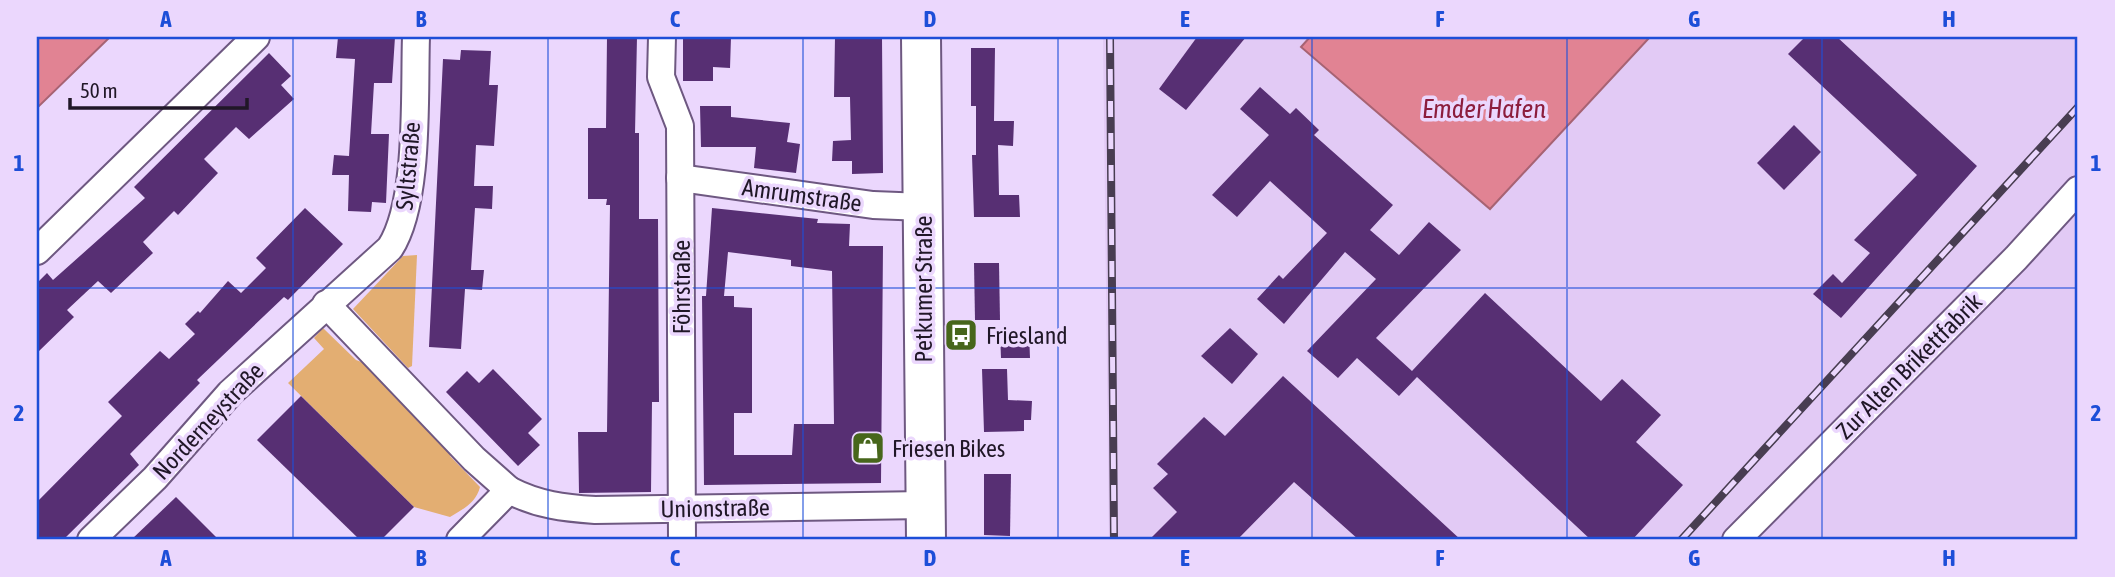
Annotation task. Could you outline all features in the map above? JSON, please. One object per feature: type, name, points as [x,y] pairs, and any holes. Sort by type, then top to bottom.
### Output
[{"type":"main road","name":"Petkumer Straße","points":[[921,37],[925,522]]},
{"type":"street","points":[[37,251],[256,37]]},
{"type":"street","name":"Syltstraße","points":[[326,304],[390,247],[405,216],[416,37]]},
{"type":"street","name":"Föhrstraße","points":[[662,37],[662,77],[680,126],[682,540]]},
{"type":"street","name":"Amrumstraße","points":[[680,178],[873,205],[924,207]]},
{"type":"street","name":"Zur Alten Brikettfabrik","points":[[1736,540],[2016,258],[2078,190]]},
{"type":"street","name":"Unionstraße","points":[[326,304],[474,459],[509,490],[528,500],[556,508],[682,509],[925,522]]},
{"type":"street","name":"Norderneystraße","points":[[91,540],[155,478],[230,393],[326,304]]},
{"type":"street","points":[[460,540],[509,490]]},
{"type":"shaded area","points":[[1103,37],[1310,37],[1301,48],[1490,209],[1650,37],[2078,37],[2078,540],[1109,540]]},
{"type":"shaded area","points":[[417,255],[412,366],[408,368],[353,309],[403,256]]},
{"type":"shaded area","points":[[323,328],[356,360],[367,364],[453,453],[450,456],[480,487],[468,505],[450,517],[414,507],[288,383],[324,349],[314,338]]},
{"type":"water","points":[[37,37],[110,37],[37,108]]},
{"type":"water","name":"Emder Hafen","points":[[1310,37],[1650,37],[1490,209],[1301,47]]},
{"type":"building","points":[[338,37],[395,37],[392,83],[374,83],[371,134],[389,134],[386,203],[372,202],[371,212],[348,211],[349,175],[332,175],[334,155],[349,156],[355,59],[336,58]]},
{"type":"building","points":[[607,37],[637,37],[635,133],[639,133],[639,219],[658,219],[659,402],[652,402],[651,492],[579,493],[578,432],[607,432],[610,205],[606,205],[607,199],[588,199],[588,128],[606,128]]},
{"type":"building","points":[[683,37],[731,37],[730,68],[713,67],[713,81],[683,81]]},
{"type":"building","points":[[835,37],[882,37],[883,173],[852,174],[852,161],[832,161],[833,141],[851,140],[850,97],[834,97]]},
{"type":"building","points":[[1197,37],[1246,37],[1186,110],[1159,89]]},
{"type":"building","points":[[1805,37],[1837,37],[1977,166],[1841,318],[1813,294],[1833,274],[1842,283],[1870,253],[1854,240],[1917,175],[1788,54]]},
{"type":"building","points":[[971,48],[995,48],[994,121],[1014,121],[1013,146],[998,145],[999,195],[1019,195],[1020,217],[974,217],[972,155],[976,155],[976,106],[971,106]]},
{"type":"building","points":[[461,50],[491,51],[489,85],[498,85],[494,146],[476,145],[474,186],[493,186],[492,209],[475,208],[471,270],[484,270],[482,290],[465,289],[461,349],[429,347],[443,59],[460,60]]},
{"type":"building","points":[[269,53],[291,76],[281,85],[294,99],[249,139],[236,127],[204,159],[218,173],[178,215],[174,211],[143,242],[153,253],[111,293],[98,281],[67,310],[74,317],[37,353],[37,283],[47,273],[53,280],[145,198],[134,187]]},
{"type":"building","points":[[1260,87],[1290,114],[1296,108],[1319,130],[1314,135],[1393,205],[1370,230],[1399,255],[1429,222],[1461,250],[1376,338],[1412,371],[1485,293],[1601,401],[1622,379],[1661,415],[1636,442],[1683,485],[1632,540],[1591,540],[1417,377],[1399,396],[1357,358],[1338,378],[1307,351],[1376,279],[1345,252],[1284,324],[1257,299],[1279,275],[1283,279],[1327,233],[1270,181],[1237,217],[1212,195],[1269,135],[1240,109]]},
{"type":"building","points":[[700,106],[731,106],[731,117],[790,123],[787,142],[800,144],[796,173],[754,168],[756,147],[701,147]]},
{"type":"building","points":[[1794,125],[1821,152],[1784,190],[1757,163]]},
{"type":"building","points":[[305,208],[343,244],[288,300],[284,297],[197,380],[200,383],[130,454],[139,465],[63,540],[37,540],[37,502],[122,416],[108,402],[160,351],[169,359],[195,334],[185,324],[198,311],[200,313],[228,281],[241,293],[266,268],[256,258]]},
{"type":"building","points":[[712,208],[818,219],[817,223],[850,224],[849,246],[883,246],[881,483],[704,485],[702,296],[706,296]],"holes":[[[728,252],[791,260],[791,266],[832,271],[834,424],[794,424],[792,455],[734,455],[734,413],[752,413],[752,308],[734,307],[734,296],[724,296]]]},
{"type":"building","points":[[974,263],[999,263],[1000,320],[975,320]]},
{"type":"building","points":[[1230,328],[1258,354],[1232,384],[1201,356]]},
{"type":"building","points":[[1000,333],[1029,333],[1030,358],[1001,358]]},
{"type":"building","points":[[493,369],[542,419],[528,433],[540,445],[518,466],[446,392],[467,371],[479,383]]},
{"type":"building","points":[[982,369],[1007,369],[1008,400],[1032,401],[1031,420],[1024,420],[1024,431],[984,432]]},
{"type":"building","points":[[1283,376],[1461,540],[1359,540],[1294,482],[1237,540],[1149,540],[1177,512],[1153,488],[1168,474],[1157,464],[1204,417],[1225,436]]},
{"type":"building","points":[[301,396],[414,507],[381,540],[360,540],[257,440]]},
{"type":"building","points":[[984,474],[1011,474],[1010,536],[984,535]]},
{"type":"building","points":[[176,497],[219,540],[131,540]]},
{"type":"railway","points":[[1110,37],[1114,540]]},
{"type":"railway","points":[[1681,540],[2078,107]]},
{"type":"place","name":"Friesland","points":[[961,335]]},
{"type":"place","name":"Friesen Bikes","points":[[868,448]]}]
